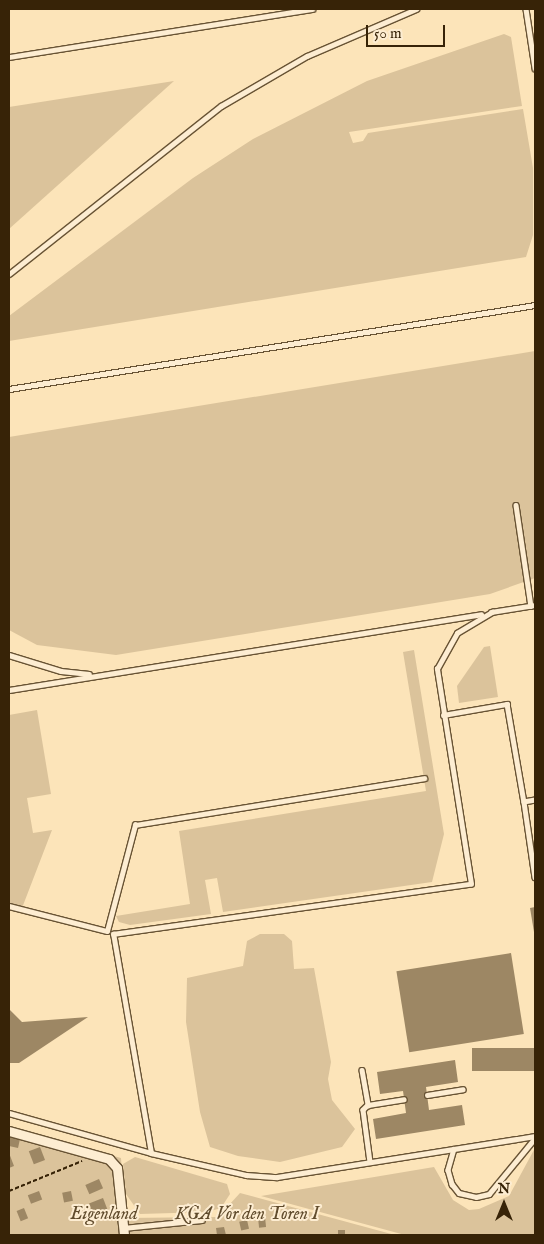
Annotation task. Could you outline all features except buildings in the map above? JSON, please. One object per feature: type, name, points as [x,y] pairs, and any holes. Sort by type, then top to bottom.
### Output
[{"type":"street","points":[[9,1131],[97,1156],[117,1168],[123,1232]]},
{"type":"lane","points":[[9,57],[312,9]]},
{"type":"lane","points":[[9,274],[221,106],[307,56],[416,9]]},
{"type":"lane","points":[[526,9],[535,68]]},
{"type":"lane","points":[[9,389],[535,304]]},
{"type":"lane","points":[[9,690],[533,605],[516,505]]},
{"type":"lane","points":[[9,906],[113,934],[471,884],[438,683],[441,656],[468,623],[492,612]]},
{"type":"lane","points":[[9,654],[61,671],[105,674]]},
{"type":"lane","points":[[443,715],[507,704],[535,877]]},
{"type":"lane","points":[[107,931],[134,825],[424,778]]},
{"type":"lane","points":[[524,802],[535,800]]},
{"type":"lane","points":[[113,934],[151,1153]]},
{"type":"lane","points":[[362,1070],[368,1104]]},
{"type":"lane","points":[[427,1095],[464,1089]]},
{"type":"lane","points":[[370,1162],[363,1110],[368,1104],[404,1099]]},
{"type":"lane","points":[[9,1113],[151,1153],[246,1175],[277,1177],[454,1148],[535,1137]]},
{"type":"lane","points":[[454,1148],[448,1170],[452,1184],[458,1193],[476,1198],[489,1194],[535,1137]]},
{"type":"lane","points":[[123,1232],[202,1220]]},
{"type":"path","points":[[9,1191],[97,1156]]},
{"type":"green space","points":[[504,34],[511,37],[522,106],[349,132],[353,143],[363,141],[368,133],[523,109],[533,168],[533,235],[526,257],[9,341],[9,316],[193,178],[253,139],[367,81]]},
{"type":"green space","points":[[174,81],[9,229],[9,107]]},
{"type":"green space","points":[[535,351],[535,578],[490,594],[116,655],[37,645],[9,630],[9,437]]},
{"type":"green space","points":[[490,646],[498,697],[459,703],[457,686],[484,647]]},
{"type":"green space","points":[[414,650],[444,834],[432,882],[223,912],[217,878],[205,880],[211,914],[130,925],[119,922],[116,916],[190,904],[179,831],[426,791],[403,652]]},
{"type":"green space","points":[[37,710],[51,794],[27,798],[33,833],[52,830],[22,908],[9,903],[9,715]]},
{"type":"green space","points":[[260,934],[284,934],[292,941],[294,969],[314,968],[331,1062],[328,1079],[332,1100],[355,1129],[342,1147],[280,1162],[238,1156],[210,1147],[200,1112],[186,1022],[187,978],[243,966],[247,941]]},
{"type":"green space","points":[[9,1127],[121,1158],[125,1218],[218,1217],[240,1193],[395,1235],[9,1235]]},
{"type":"green space","points":[[535,1148],[535,1235],[405,1235],[261,1196],[434,1167],[453,1200],[469,1210],[479,1209],[509,1196]]},
{"type":"green space","points":[[135,1157],[227,1184],[230,1194],[221,1208],[207,1212],[140,1214],[126,1194],[123,1164]]},
{"type":"park label","name":"Eigenland","points":[[104,1215]]},
{"type":"park label","name":"KGA Vor den Toren I","points":[[247,1215]]}]
